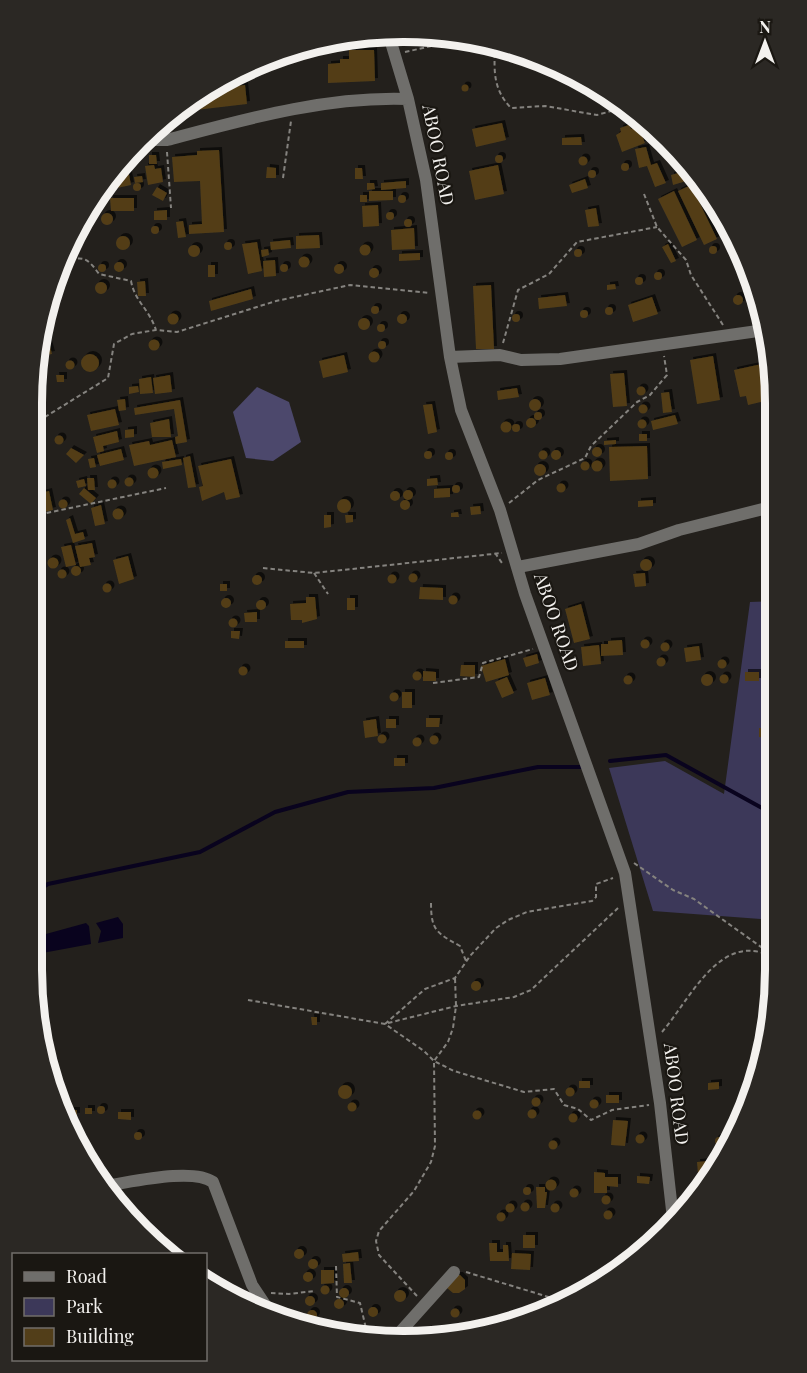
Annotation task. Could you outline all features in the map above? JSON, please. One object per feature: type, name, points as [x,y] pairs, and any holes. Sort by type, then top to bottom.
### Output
[{"type":"street","name":"ABOO ROAD","points":[[392,43],[408,99],[426,180],[450,357],[461,410],[500,510],[545,647],[625,873],[660,1103],[672,1211]]},
{"type":"street","points":[[156,140],[167,140],[289,110],[350,100],[408,99]]},
{"type":"street","points":[[450,357],[500,355],[521,360],[560,359],[659,343],[758,331]]},
{"type":"street","points":[[518,567],[639,544],[679,530],[765,508]]},
{"type":"street","points":[[113,1185],[182,1176],[207,1178],[216,1187],[252,1285],[264,1302]]},
{"type":"street","points":[[401,1331],[454,1272]]},
{"type":"path","points":[[396,53],[439,44]]},
{"type":"path","points":[[495,54],[499,96],[511,108],[545,106],[597,115],[614,110]]},
{"type":"path","points":[[283,178],[292,117],[289,110]]},
{"type":"path","points":[[167,140],[171,208]]},
{"type":"path","points":[[644,194],[657,227],[686,260],[691,275],[729,335]]},
{"type":"path","points":[[500,355],[518,290],[549,274],[576,242],[657,227]]},
{"type":"path","points":[[73,259],[81,257],[89,260],[99,273],[131,280],[134,296],[150,312],[156,330]]},
{"type":"path","points":[[42,419],[104,382],[111,368],[114,344],[132,334],[156,330],[177,332],[276,301],[350,285],[442,294]]},
{"type":"path","points":[[500,510],[538,480],[585,458],[591,446],[627,411],[650,394],[667,375],[667,364],[659,343]]},
{"type":"path","points":[[42,514],[166,488]]},
{"type":"path","points":[[263,568],[314,573],[514,553]]},
{"type":"path","points":[[314,573],[327,594]]},
{"type":"path","points":[[433,683],[479,677],[483,663],[506,654],[545,647]]},
{"type":"path","points":[[621,858],[642,867],[673,890],[694,899],[765,951]]},
{"type":"path","points":[[425,1305],[379,1255],[376,1241],[379,1231],[414,1191],[431,1162],[435,1146],[434,1061],[448,1042],[456,1006],[455,978],[466,961],[496,928],[516,916],[592,901],[596,897],[596,884],[625,873]]},
{"type":"path","points":[[248,1000],[386,1024],[456,1006],[514,998],[531,990],[630,896]]},
{"type":"path","points":[[431,903],[435,927],[444,939],[460,946],[466,961]]},
{"type":"path","points":[[651,1043],[724,956],[754,949],[765,954]]},
{"type":"path","points":[[386,1024],[425,989],[455,978]]},
{"type":"path","points":[[386,1024],[424,1051],[434,1061],[454,1071],[524,1092],[554,1089],[564,1105],[578,1109],[591,1119],[612,1110],[660,1103]]},
{"type":"path","points":[[336,1266],[338,1297],[360,1303],[366,1329]]},
{"type":"path","points":[[454,1272],[464,1271],[553,1298]]},
{"type":"path","points":[[252,1285],[280,1294],[314,1291]]},
{"type":"green space","points":[[765,601],[765,919],[653,911],[609,768],[665,761],[724,794],[750,602]]},
{"type":"shaded area","points":[[257,387],[289,402],[301,442],[273,461],[246,458],[233,412]]},
{"type":"shaded area","points":[[118,917],[123,924],[123,938],[98,943],[101,931],[96,923]]},
{"type":"shaded area","points":[[86,923],[89,926],[91,944],[42,953],[42,935]]},
{"type":"building","points":[[349,50],[374,50],[375,81],[328,83],[328,64],[340,63],[340,59],[349,59]]},
{"type":"building","points":[[465,84],[469,88],[465,92],[461,88]]},
{"type":"building","points":[[245,85],[247,104],[192,110],[223,90]]},
{"type":"building","points":[[502,123],[506,140],[476,147],[472,129]]},
{"type":"building","points":[[629,125],[631,129],[636,127],[645,143],[622,152],[616,135],[621,132],[620,128]]},
{"type":"building","points":[[581,137],[582,145],[562,145],[562,138]]},
{"type":"building","points":[[646,147],[651,165],[657,163],[666,183],[655,187],[647,166],[639,168],[635,149]]},
{"type":"building","points":[[219,150],[224,232],[189,234],[189,225],[202,224],[200,181],[174,182],[172,157],[197,155],[197,151]]},
{"type":"building","points":[[149,155],[156,155],[157,164],[149,164]]},
{"type":"building","points":[[499,155],[503,159],[499,163],[495,159]]},
{"type":"building","points":[[583,156],[588,161],[583,166],[578,161]]},
{"type":"building","points":[[625,163],[629,167],[625,171],[621,167]]},
{"type":"building","points":[[154,165],[155,169],[161,168],[163,182],[148,185],[145,166]]},
{"type":"building","points":[[498,165],[504,194],[475,200],[469,171]]},
{"type":"building","points":[[267,167],[276,168],[276,178],[266,178]]},
{"type":"building","points":[[355,168],[362,168],[363,179],[355,179]]},
{"type":"building","points":[[128,170],[131,185],[117,188],[116,184]]},
{"type":"building","points":[[592,170],[596,174],[592,178],[588,174]]},
{"type":"building","points":[[681,172],[688,181],[673,185],[671,175]]},
{"type":"building","points":[[142,176],[143,182],[135,183],[134,177]]},
{"type":"building","points":[[585,179],[588,188],[572,193],[569,185]]},
{"type":"building","points":[[406,181],[406,188],[381,190],[381,183]]},
{"type":"building","points":[[137,183],[141,187],[137,191],[133,187]]},
{"type":"building","points":[[367,183],[374,183],[375,189],[367,190]]},
{"type":"building","points":[[691,185],[717,239],[704,245],[678,191]]},
{"type":"building","points":[[157,187],[167,193],[163,201],[152,195]]},
{"type":"building","points":[[369,191],[393,191],[393,200],[369,201]]},
{"type":"building","points":[[674,191],[697,240],[682,247],[658,199]]},
{"type":"building","points":[[360,195],[367,195],[367,202],[360,202]]},
{"type":"building","points":[[402,195],[406,199],[402,203],[398,199]]},
{"type":"building","points":[[110,198],[134,198],[134,211],[111,211]]},
{"type":"building","points":[[378,205],[379,226],[363,227],[362,206]]},
{"type":"building","points":[[596,208],[599,226],[588,227],[585,210]]},
{"type":"building","points":[[167,210],[167,220],[154,220],[154,211]]},
{"type":"building","points":[[390,212],[394,216],[390,220],[386,216]]},
{"type":"building","points":[[109,213],[113,219],[109,225],[105,225],[101,217]]},
{"type":"building","points":[[408,219],[412,223],[408,227],[404,223]]},
{"type":"building","points":[[183,221],[186,237],[178,238],[176,222]]},
{"type":"building","points":[[155,226],[159,230],[155,234],[151,230]]},
{"type":"building","points":[[414,228],[415,249],[392,250],[391,230]]},
{"type":"building","points":[[319,235],[320,248],[296,249],[296,236]]},
{"type":"building","points":[[123,236],[128,238],[130,243],[128,248],[123,250],[118,248],[116,243],[118,238]]},
{"type":"building","points":[[290,240],[291,248],[271,250],[270,242]]},
{"type":"building","points":[[228,242],[232,246],[228,250],[224,246]]},
{"type":"building","points":[[257,242],[262,271],[248,274],[242,244]]},
{"type":"building","points":[[365,244],[371,250],[365,256],[359,250]]},
{"type":"building","points":[[668,244],[676,261],[671,263],[662,247]]},
{"type":"building","points":[[196,245],[199,246],[199,256],[192,257],[189,256],[188,249],[189,246]]},
{"type":"building","points":[[713,246],[717,250],[713,254],[709,250]]},
{"type":"building","points":[[268,249],[269,255],[262,257],[261,250]]},
{"type":"building","points":[[578,249],[582,253],[578,257],[574,253]]},
{"type":"building","points":[[420,253],[420,260],[399,261],[399,254]]},
{"type":"building","points":[[304,256],[310,262],[304,268],[298,262]]},
{"type":"building","points":[[275,260],[276,276],[264,277],[263,261]]},
{"type":"building","points":[[119,262],[124,267],[119,272],[114,267]]},
{"type":"building","points":[[102,264],[106,268],[102,272],[98,268]]},
{"type":"building","points":[[284,264],[288,268],[284,272],[280,268]]},
{"type":"building","points":[[339,264],[343,265],[343,273],[339,274],[335,273],[334,269],[335,265]]},
{"type":"building","points":[[208,265],[215,265],[215,277],[208,277]]},
{"type":"building","points":[[374,268],[378,269],[378,277],[374,278],[370,277],[369,273],[370,269]]},
{"type":"building","points":[[658,272],[662,276],[658,280],[654,276]]},
{"type":"building","points":[[639,277],[643,281],[639,285],[635,281]]},
{"type":"building","points":[[145,281],[146,296],[138,296],[137,282]]},
{"type":"building","points":[[103,282],[106,283],[106,293],[99,294],[96,293],[95,286],[96,283]]},
{"type":"building","points":[[615,284],[616,289],[607,290],[607,285]]},
{"type":"building","points":[[491,285],[494,349],[476,349],[473,286]]},
{"type":"building","points":[[251,289],[253,299],[211,311],[209,301]]},
{"type":"building","points":[[565,295],[567,306],[539,309],[538,298]]},
{"type":"building","points":[[738,295],[742,296],[742,304],[738,305],[734,304],[733,300],[734,296]]},
{"type":"building","points":[[652,297],[658,314],[633,322],[628,305]]},
{"type":"building","points":[[375,306],[379,310],[375,314],[371,310]]},
{"type":"building","points":[[609,307],[613,311],[609,315],[605,311]]},
{"type":"building","points":[[584,310],[588,314],[584,318],[580,314]]},
{"type":"building","points":[[173,313],[179,319],[173,325],[167,319]]},
{"type":"building","points":[[402,314],[406,315],[406,323],[402,324],[398,323],[397,319],[398,315]]},
{"type":"building","points":[[516,314],[520,318],[516,322],[512,318]]},
{"type":"building","points":[[364,318],[370,324],[364,330],[358,324]]},
{"type":"building","points":[[381,324],[385,328],[381,332],[377,328]]},
{"type":"building","points":[[48,339],[52,354],[45,355]]},
{"type":"building","points":[[154,339],[160,345],[154,351],[148,345]]},
{"type":"building","points":[[382,341],[386,345],[382,349],[378,345]]},
{"type":"building","points":[[374,351],[380,357],[374,363],[368,357]]},
{"type":"building","points":[[90,354],[96,357],[99,363],[96,369],[90,372],[84,369],[81,363],[84,357]]},
{"type":"building","points":[[344,355],[348,372],[323,378],[319,361]]},
{"type":"building","points":[[713,356],[720,400],[697,404],[690,360]]},
{"type":"building","points":[[70,360],[75,365],[70,370],[65,365]]},
{"type":"building","points":[[762,364],[765,401],[748,405],[746,396],[740,397],[734,370]]},
{"type":"building","points":[[624,373],[627,406],[613,407],[610,374]]},
{"type":"building","points":[[56,375],[64,375],[64,382],[57,382]]},
{"type":"building","points":[[170,375],[172,392],[155,394],[153,378]]},
{"type":"building","points":[[151,377],[153,393],[140,394],[139,379]]},
{"type":"building","points":[[138,386],[139,392],[129,394],[129,387]]},
{"type":"building","points":[[641,386],[646,391],[641,396],[636,391]]},
{"type":"building","points":[[517,388],[519,397],[498,400],[497,391]]},
{"type":"building","points":[[669,392],[672,412],[663,413],[661,393]]},
{"type":"building","points":[[125,399],[126,410],[119,411],[117,400]]},
{"type":"building","points":[[535,399],[541,405],[535,411],[529,405]]},
{"type":"building","points":[[180,400],[187,442],[176,444],[175,437],[178,436],[174,409],[135,415],[134,408]]},
{"type":"building","points":[[432,404],[437,432],[428,434],[423,405]]},
{"type":"building","points":[[643,405],[647,409],[643,413],[639,409]]},
{"type":"building","points":[[115,409],[119,425],[91,431],[87,415]]},
{"type":"building","points":[[538,412],[542,416],[538,420],[534,416]]},
{"type":"building","points":[[675,415],[678,424],[653,430],[651,421]]},
{"type":"building","points":[[531,418],[535,419],[535,427],[531,428],[527,427],[526,423],[527,419]]},
{"type":"building","points":[[169,419],[171,437],[152,437],[150,423]]},
{"type":"building","points":[[642,420],[646,424],[642,428],[638,424]]},
{"type":"building","points":[[506,422],[510,423],[510,431],[506,432],[502,431],[501,427],[502,423]]},
{"type":"building","points":[[516,424],[520,428],[516,432],[512,428]]},
{"type":"building","points":[[134,429],[134,437],[125,438],[125,430]]},
{"type":"building","points":[[117,431],[119,442],[103,446],[104,451],[97,453],[93,437]]},
{"type":"building","points":[[639,434],[647,434],[647,441],[639,441]]},
{"type":"building","points":[[59,435],[64,440],[59,445],[54,440]]},
{"type":"building","points":[[172,440],[176,457],[134,466],[129,445],[149,441],[150,445]]},
{"type":"building","points":[[616,440],[616,444],[604,445],[604,441]]},
{"type":"building","points":[[647,446],[648,479],[610,481],[609,447]]},
{"type":"building","points":[[597,447],[601,448],[601,456],[597,457],[593,456],[592,452],[593,448]]},
{"type":"building","points":[[71,448],[84,455],[76,463],[66,454]]},
{"type":"building","points":[[121,449],[124,460],[100,466],[97,455]]},
{"type":"building","points":[[556,450],[560,451],[560,459],[556,460],[552,459],[551,455],[552,451]]},
{"type":"building","points":[[428,451],[432,455],[428,459],[424,455]]},
{"type":"building","points":[[543,451],[547,455],[543,459],[539,455]]},
{"type":"building","points":[[449,452],[453,456],[449,460],[445,456]]},
{"type":"building","points":[[190,456],[196,487],[188,488],[183,458]]},
{"type":"building","points":[[94,458],[96,467],[90,468],[88,459]]},
{"type":"building","points":[[181,459],[182,465],[163,469],[162,462]]},
{"type":"building","points":[[231,459],[240,497],[226,500],[224,492],[202,501],[199,487],[203,486],[198,466]]},
{"type":"building","points":[[597,461],[601,462],[601,470],[597,471],[593,470],[592,466],[593,462]]},
{"type":"building","points":[[585,462],[589,466],[585,470],[581,466]]},
{"type":"building","points":[[540,464],[546,470],[540,476],[534,470]]},
{"type":"building","points":[[153,467],[159,473],[153,479],[147,473]]},
{"type":"building","points":[[129,477],[134,482],[129,487],[124,482]]},
{"type":"building","points":[[87,478],[94,478],[95,490],[88,490]]},
{"type":"building","points":[[437,478],[438,485],[427,486],[427,479]]},
{"type":"building","points":[[84,479],[86,486],[78,488],[76,481]]},
{"type":"building","points":[[112,479],[117,484],[112,489],[107,484]]},
{"type":"building","points":[[561,483],[566,488],[561,493],[556,488]]},
{"type":"building","points":[[456,485],[460,489],[456,493],[452,489]]},
{"type":"building","points":[[84,488],[96,498],[91,504],[79,494]]},
{"type":"building","points":[[450,488],[450,497],[434,498],[434,489]]},
{"type":"building","points":[[408,490],[412,491],[412,499],[408,500],[404,499],[403,495],[404,491]]},
{"type":"building","points":[[49,491],[53,510],[44,512],[42,493]]},
{"type":"building","points":[[395,491],[399,492],[399,500],[395,501],[391,500],[390,496],[391,492]]},
{"type":"building","points":[[63,499],[68,504],[63,509],[58,504]]},
{"type":"building","points":[[341,499],[347,499],[351,506],[347,513],[341,513],[337,509],[337,503]]},
{"type":"building","points":[[405,500],[409,501],[409,509],[405,510],[401,509],[400,505],[401,501]]},
{"type":"building","points":[[653,500],[653,506],[638,507],[638,501]]},
{"type":"building","points":[[101,505],[105,524],[95,526],[91,508]]},
{"type":"building","points":[[480,506],[481,514],[471,515],[470,507]]},
{"type":"building","points":[[118,508],[124,514],[118,520],[112,514]]},
{"type":"building","points":[[458,512],[459,517],[451,517],[451,513]]},
{"type":"building","points":[[324,515],[331,515],[331,527],[324,528]]},
{"type":"building","points":[[345,515],[353,515],[353,522],[346,523]]},
{"type":"building","points":[[70,518],[75,534],[83,532],[85,539],[73,543],[66,520]]},
{"type":"building","points":[[92,543],[95,557],[89,558],[91,565],[80,567],[75,546]]},
{"type":"building","points":[[71,545],[76,565],[66,567],[61,547]]},
{"type":"building","points":[[128,556],[134,579],[119,584],[113,560]]},
{"type":"building","points":[[53,557],[59,563],[53,569],[47,563]]},
{"type":"building","points":[[648,559],[652,565],[648,571],[644,571],[640,563]]},
{"type":"building","points":[[76,566],[81,571],[76,576],[71,571]]},
{"type":"building","points":[[62,569],[67,574],[62,579],[57,574]]},
{"type":"building","points":[[645,573],[646,586],[635,587],[633,574]]},
{"type":"building","points":[[413,574],[417,578],[413,582],[409,578]]},
{"type":"building","points":[[257,575],[261,576],[261,584],[257,585],[253,584],[252,580],[253,576]]},
{"type":"building","points":[[392,575],[396,579],[392,583],[388,579]]},
{"type":"building","points":[[107,583],[112,588],[107,593],[102,588]]},
{"type":"building","points":[[220,584],[227,584],[227,591],[220,591]]},
{"type":"building","points":[[420,587],[443,588],[443,600],[419,599]]},
{"type":"building","points":[[453,596],[457,600],[453,604],[449,600]]},
{"type":"building","points":[[306,597],[315,597],[317,619],[302,623],[302,620],[291,620],[290,604],[306,603]]},
{"type":"building","points":[[226,598],[230,599],[230,607],[226,608],[222,607],[221,603],[222,599]]},
{"type":"building","points":[[347,598],[355,598],[355,610],[347,610]]},
{"type":"building","points":[[261,600],[265,601],[265,609],[261,610],[257,609],[256,605],[257,601]]},
{"type":"building","points":[[581,604],[590,639],[574,643],[565,609]]},
{"type":"building","points":[[257,612],[257,622],[245,622],[244,613]]},
{"type":"building","points":[[233,618],[238,623],[233,628],[228,623]]},
{"type":"building","points":[[231,631],[240,631],[239,639],[231,638]]},
{"type":"building","points":[[622,640],[623,655],[601,656],[601,644]]},
{"type":"building","points":[[645,640],[649,644],[645,648],[641,644]]},
{"type":"building","points":[[285,641],[304,641],[304,648],[285,648]]},
{"type":"building","points":[[665,643],[669,647],[665,651],[661,647]]},
{"type":"building","points":[[599,645],[601,664],[583,666],[581,647]]},
{"type":"building","points":[[699,646],[701,660],[686,662],[684,648]]},
{"type":"building","points":[[537,654],[539,663],[526,667],[523,658]]},
{"type":"building","points":[[661,658],[665,662],[661,666],[657,662]]},
{"type":"building","points":[[505,659],[509,675],[486,682],[481,666]]},
{"type":"building","points":[[722,659],[727,664],[722,669],[717,664]]},
{"type":"building","points":[[461,665],[475,665],[475,677],[460,676]]},
{"type":"building","points":[[243,666],[248,671],[243,676],[238,671]]},
{"type":"building","points":[[423,671],[436,672],[436,681],[423,681]]},
{"type":"building","points":[[417,672],[421,676],[417,680],[413,676]]},
{"type":"building","points":[[745,672],[759,672],[759,681],[745,681]]},
{"type":"building","points":[[709,674],[713,680],[709,686],[705,686],[701,678]]},
{"type":"building","points":[[628,675],[633,680],[628,685],[623,680]]},
{"type":"building","points":[[724,675],[728,679],[724,683],[720,679]]},
{"type":"building","points":[[507,677],[514,693],[502,698],[495,682]]},
{"type":"building","points":[[545,678],[550,695],[532,700],[527,683]]},
{"type":"building","points":[[394,692],[399,697],[394,702],[389,697]]},
{"type":"building","points":[[402,692],[412,692],[412,708],[402,708]]},
{"type":"building","points":[[426,718],[440,718],[439,727],[426,727]]},
{"type":"building","points":[[376,719],[378,736],[365,738],[363,721]]},
{"type":"building","points":[[386,719],[396,719],[396,728],[386,728]]},
{"type":"building","points":[[759,728],[765,728],[765,738],[759,737]]},
{"type":"building","points":[[382,735],[386,739],[382,743],[378,739]]},
{"type":"building","points":[[434,736],[438,740],[434,744],[430,740]]},
{"type":"building","points":[[417,738],[421,742],[417,746],[413,742]]},
{"type":"building","points":[[394,758],[405,758],[405,766],[394,766]]},
{"type":"building","points":[[476,981],[481,986],[476,991],[471,986]]},
{"type":"building","points":[[311,1017],[317,1017],[317,1025],[312,1025]]},
{"type":"building","points":[[579,1081],[590,1081],[590,1088],[579,1088]]},
{"type":"building","points":[[719,1082],[719,1089],[708,1090],[708,1083]]},
{"type":"building","points":[[345,1085],[350,1087],[352,1092],[350,1097],[345,1099],[340,1097],[338,1092],[340,1087]]},
{"type":"building","points":[[570,1087],[575,1092],[570,1097],[565,1092]]},
{"type":"building","points":[[606,1095],[619,1095],[619,1103],[606,1103]]},
{"type":"building","points":[[536,1097],[541,1102],[536,1107],[531,1102]]},
{"type":"building","points":[[594,1099],[599,1104],[594,1109],[589,1104]]},
{"type":"building","points":[[352,1102],[357,1107],[352,1112],[347,1107]]},
{"type":"building","points":[[101,1106],[105,1110],[101,1114],[97,1110]]},
{"type":"building","points":[[85,1108],[92,1108],[92,1114],[85,1114]]},
{"type":"building","points":[[532,1109],[537,1114],[532,1119],[527,1114]]},
{"type":"building","points":[[71,1110],[77,1110],[77,1116],[73,1116]]},
{"type":"building","points":[[477,1110],[482,1115],[477,1120],[472,1115]]},
{"type":"building","points":[[118,1112],[131,1112],[131,1120],[118,1119]]},
{"type":"building","points":[[573,1113],[578,1118],[573,1123],[568,1118]]},
{"type":"building","points":[[613,1120],[628,1121],[625,1146],[611,1145]]},
{"type":"building","points":[[138,1132],[142,1136],[138,1140],[134,1136]]},
{"type":"building","points":[[640,1134],[645,1139],[640,1144],[635,1139]]},
{"type":"building","points":[[716,1138],[722,1138],[720,1145],[716,1144]]},
{"type":"building","points":[[553,1140],[558,1145],[553,1150],[548,1145]]},
{"type":"building","points":[[710,1161],[701,1174],[698,1174],[697,1162]]},
{"type":"building","points":[[594,1172],[605,1173],[605,1177],[618,1177],[618,1187],[607,1186],[607,1193],[594,1193]]},
{"type":"building","points":[[637,1176],[650,1177],[649,1184],[637,1183]]},
{"type":"building","points":[[551,1179],[557,1185],[551,1191],[545,1185]]},
{"type":"building","points":[[527,1187],[531,1191],[527,1195],[523,1191]]},
{"type":"building","points":[[536,1187],[545,1187],[545,1192],[547,1192],[545,1208],[537,1208]]},
{"type":"building","points":[[574,1188],[579,1193],[574,1198],[569,1193]]},
{"type":"building","points":[[606,1195],[611,1200],[606,1205],[601,1200]]},
{"type":"building","points":[[525,1202],[530,1207],[525,1212],[520,1207]]},
{"type":"building","points":[[510,1203],[515,1208],[510,1213],[505,1208]]},
{"type":"building","points":[[555,1203],[560,1208],[555,1213],[550,1208]]},
{"type":"building","points":[[608,1210],[613,1215],[608,1220],[603,1215]]},
{"type":"building","points":[[501,1212],[506,1217],[501,1222],[496,1217]]},
{"type":"building","points":[[523,1235],[535,1235],[535,1248],[523,1248]]},
{"type":"building","points":[[489,1243],[497,1243],[497,1252],[503,1252],[503,1245],[508,1245],[509,1261],[490,1261]]},
{"type":"building","points":[[299,1249],[303,1250],[303,1258],[299,1259],[295,1258],[294,1254],[295,1250]]},
{"type":"building","points":[[358,1252],[359,1261],[343,1262],[342,1254]]},
{"type":"building","points":[[512,1253],[531,1254],[530,1270],[511,1269]]},
{"type":"building","points":[[313,1259],[317,1260],[317,1268],[313,1269],[309,1268],[308,1264],[309,1260]]},
{"type":"building","points":[[350,1263],[352,1283],[344,1283],[343,1264]]},
{"type":"building","points":[[321,1270],[334,1270],[334,1283],[321,1284]]},
{"type":"building","points":[[308,1272],[312,1273],[312,1281],[308,1282],[304,1281],[303,1277],[304,1273]]},
{"type":"building","points":[[453,1275],[460,1275],[465,1280],[465,1289],[459,1293],[453,1293],[447,1288]]},
{"type":"building","points":[[325,1285],[330,1290],[325,1295],[320,1290]]},
{"type":"building","points":[[344,1288],[348,1289],[348,1297],[344,1298],[340,1297],[339,1293],[340,1289]]},
{"type":"building","points":[[402,1290],[406,1296],[402,1302],[398,1302],[394,1294]]},
{"type":"building","points":[[310,1296],[314,1297],[314,1305],[310,1306],[306,1305],[305,1301],[306,1297]]},
{"type":"building","points":[[339,1299],[343,1300],[343,1308],[339,1309],[335,1308],[334,1304],[335,1300]]},
{"type":"building","points":[[373,1307],[377,1308],[377,1316],[373,1317],[369,1316],[368,1312],[369,1308]]},
{"type":"building","points":[[455,1308],[460,1313],[455,1318],[450,1313]]},
{"type":"building","points":[[308,1311],[316,1311],[316,1319],[308,1318]]},
{"type":"waterway","points":[[610,761],[666,755],[762,808],[765,808]]},
{"type":"waterway","points":[[42,888],[48,884],[200,852],[275,812],[348,792],[434,788],[538,767],[582,767]]}]
